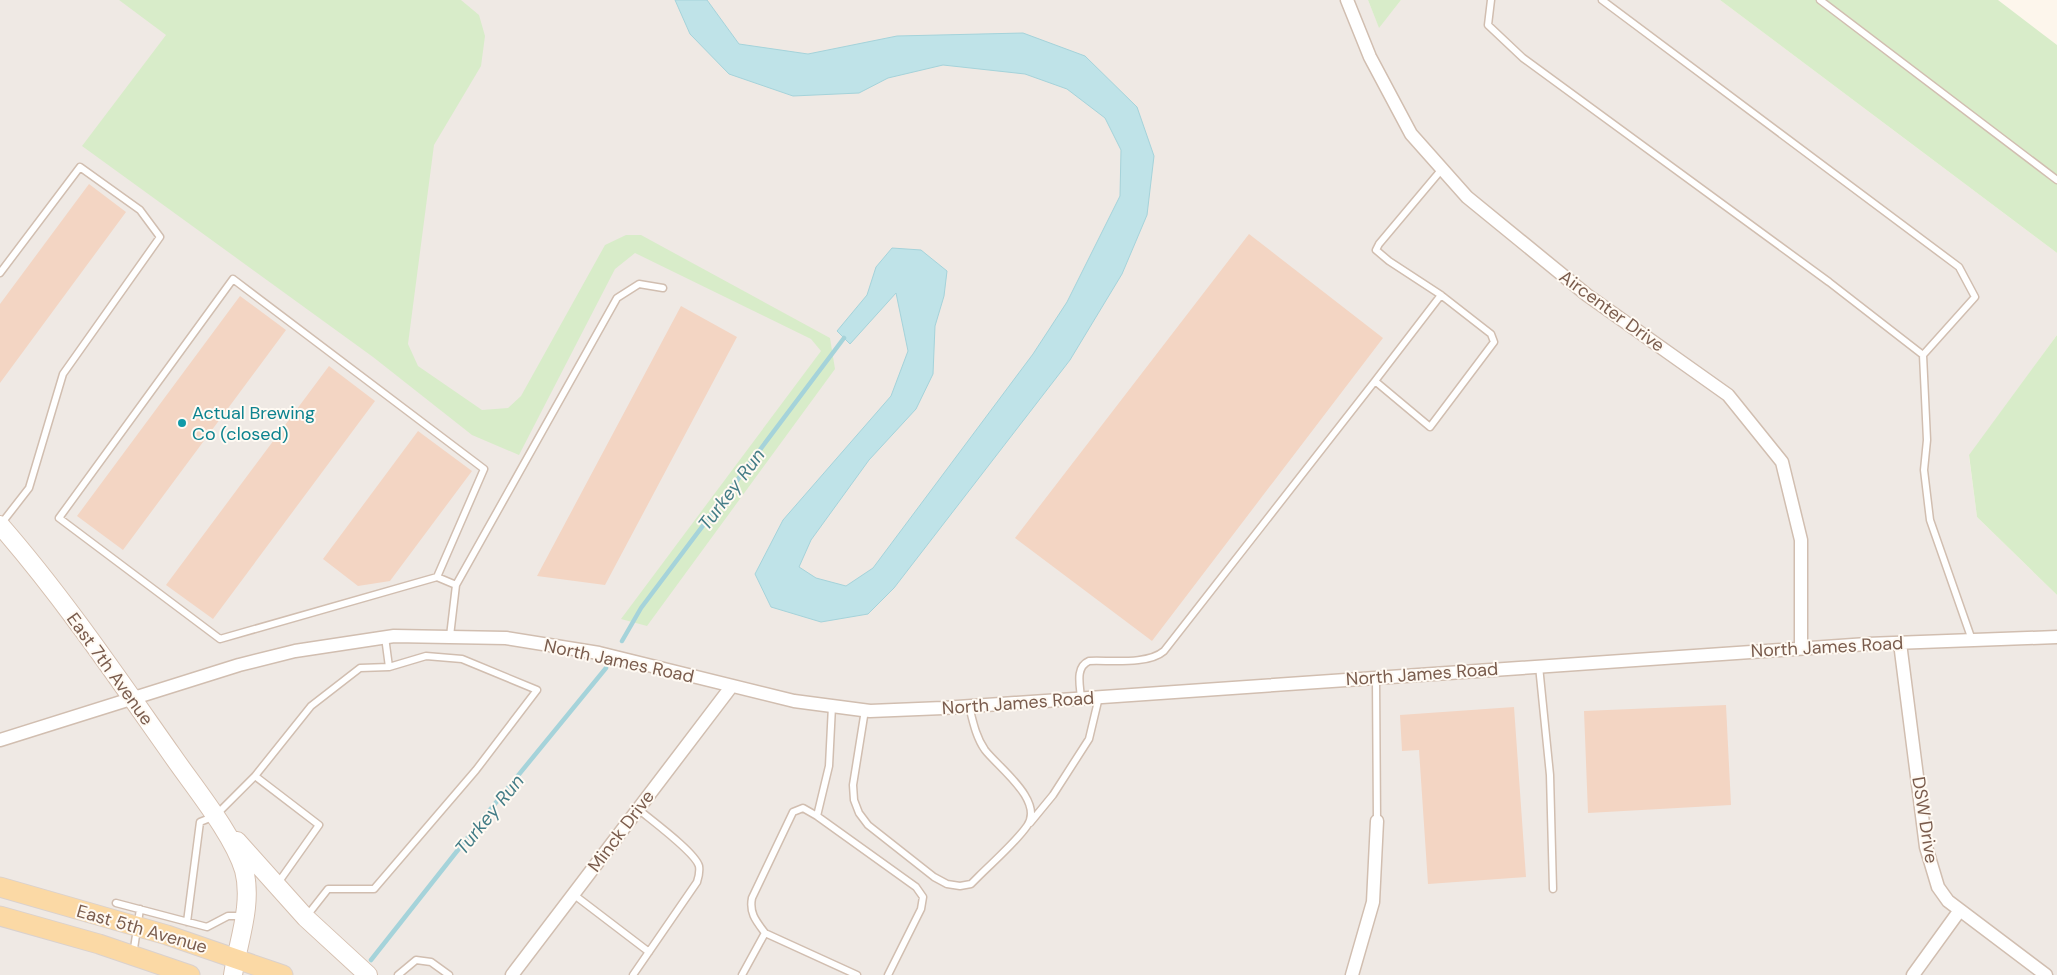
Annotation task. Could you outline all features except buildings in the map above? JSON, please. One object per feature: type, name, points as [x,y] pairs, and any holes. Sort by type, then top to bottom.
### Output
[{"type":"main road","name":"East 5th Avenue","points":[[0,887],[139,918],[234,966],[283,975]]},
{"type":"main road","name":"East 5th Avenue","points":[[0,916],[99,944],[190,975]]},
{"type":"street","name":"Aircenter Drive","points":[[1347,0],[1370,57],[1411,134],[1467,197],[1586,295],[1728,395],[1782,462],[1801,540],[1801,648]]},
{"type":"street","name":"East 7th Avenue","points":[[0,525],[41,574],[132,700],[215,816],[237,854],[244,871],[246,888],[244,916],[234,966]]},
{"type":"street","name":"North James Road","points":[[0,740],[239,665],[276,656],[384,637],[450,636],[506,638],[599,653],[794,702],[865,710],[969,706],[1801,648],[2057,637]]},
{"type":"street","name":"DSW Drive","points":[[1900,643],[1926,847],[1938,887],[1948,900],[1960,910],[2046,975]]},
{"type":"street","name":"Minck Drive","points":[[512,975],[731,687]]},
{"type":"street","name":"East 7th Avenue","points":[[215,816],[306,918],[368,975]]},
{"type":"street","points":[[1352,975],[1373,902],[1377,821]]},
{"type":"street","points":[[1914,975],[1960,910]]},
{"type":"lane","points":[[1491,0],[1488,25],[1523,58],[1829,282],[1923,355]]},
{"type":"lane","points":[[1602,0],[1959,267],[1975,297],[1923,355],[1926,440],[1924,470],[1930,520],[1972,640]]},
{"type":"lane","points":[[1820,0],[2057,180]]},
{"type":"lane","points":[[0,273],[80,167],[140,210],[160,237],[63,374],[29,488],[0,525]]},
{"type":"lane","points":[[1375,382],[1430,427],[1494,342],[1491,334],[1441,295],[1376,250],[1442,169]]},
{"type":"lane","points":[[437,578],[484,469],[233,279],[58,518],[220,639],[437,578],[456,585]]},
{"type":"lane","points":[[450,636],[456,585],[617,298],[640,284],[663,288]]},
{"type":"lane","points":[[1080,698],[1080,673],[1081,666],[1084,663],[1089,661],[1143,659],[1164,651],[1441,295]]},
{"type":"lane","points":[[384,637],[389,667]]},
{"type":"lane","points":[[187,922],[200,822],[215,816],[255,776],[311,706],[360,668],[389,667],[426,656],[462,659],[537,690],[476,770],[374,889],[328,889],[306,918]]},
{"type":"lane","points":[[1538,666],[1550,775],[1552,889]]},
{"type":"lane","points":[[1376,678],[1377,821]]},
{"type":"lane","points":[[865,710],[853,785],[854,800],[860,813],[868,825],[934,877],[947,884],[960,886],[971,884],[1028,825],[1053,795],[1090,739],[1098,697]]},
{"type":"lane","points":[[817,816],[829,766],[832,706]]},
{"type":"lane","points":[[969,706],[976,734],[985,750],[1026,796],[1030,813],[1028,825]]},
{"type":"lane","points":[[255,776],[319,825],[276,885]]},
{"type":"lane","points":[[856,975],[766,933],[754,918],[750,907],[752,898],[793,812],[803,808],[916,887],[922,897],[920,909],[888,975]]},
{"type":"lane","points":[[633,975],[698,882],[700,874],[698,864],[692,855],[638,809]]},
{"type":"lane","points":[[573,894],[649,952]]},
{"type":"lane","points":[[116,903],[139,918],[187,922],[207,927],[228,916],[244,916]]},
{"type":"lane","points":[[133,956],[139,918]]},
{"type":"lane","points":[[742,975],[766,933]]},
{"type":"lane","points":[[398,975],[416,960],[431,962],[449,975]]},
{"type":"shaded area","points":[[0,0],[1368,0],[1379,27],[1401,0],[1720,0],[2057,253],[2057,335],[1969,456],[1977,517],[2057,595],[2057,975],[0,975]]},
{"type":"green space","points":[[119,0],[461,0],[479,15],[485,36],[481,66],[434,145],[408,344],[418,366],[482,410],[508,408],[521,396],[605,245],[626,235],[641,235],[830,338],[835,369],[647,626],[621,619],[821,351],[811,339],[635,253],[615,269],[519,455],[472,435],[373,357],[82,146],[166,35]]},
{"type":"green space","points":[[1368,0],[1401,0],[1379,28]]},
{"type":"green space","points":[[1720,0],[1998,0],[2057,45],[2057,253]]},
{"type":"green space","points":[[2057,335],[2057,595],[1977,517],[1969,455]]},
{"type":"water","points":[[675,0],[707,0],[739,44],[808,54],[897,36],[1023,33],[1085,56],[1137,107],[1154,156],[1147,215],[1122,274],[1070,360],[894,588],[868,614],[821,622],[771,607],[755,574],[783,520],[891,396],[908,351],[896,293],[850,344],[837,331],[867,295],[876,267],[892,248],[921,250],[947,271],[944,296],[935,326],[933,374],[916,409],[869,460],[811,540],[799,567],[816,578],[846,586],[873,568],[1033,354],[1067,302],[1120,196],[1121,150],[1105,118],[1067,89],[1025,74],[943,65],[888,78],[859,93],[793,96],[729,74],[690,34]]},
{"type":"waterway","name":"Turkey Run","points":[[622,641],[641,608],[844,338]]},
{"type":"waterway","name":"Turkey Run","points":[[371,960],[480,822],[606,668]]},
{"type":"place","name":"Actual Brewing Co (closed)","points":[[182,423]]}]
